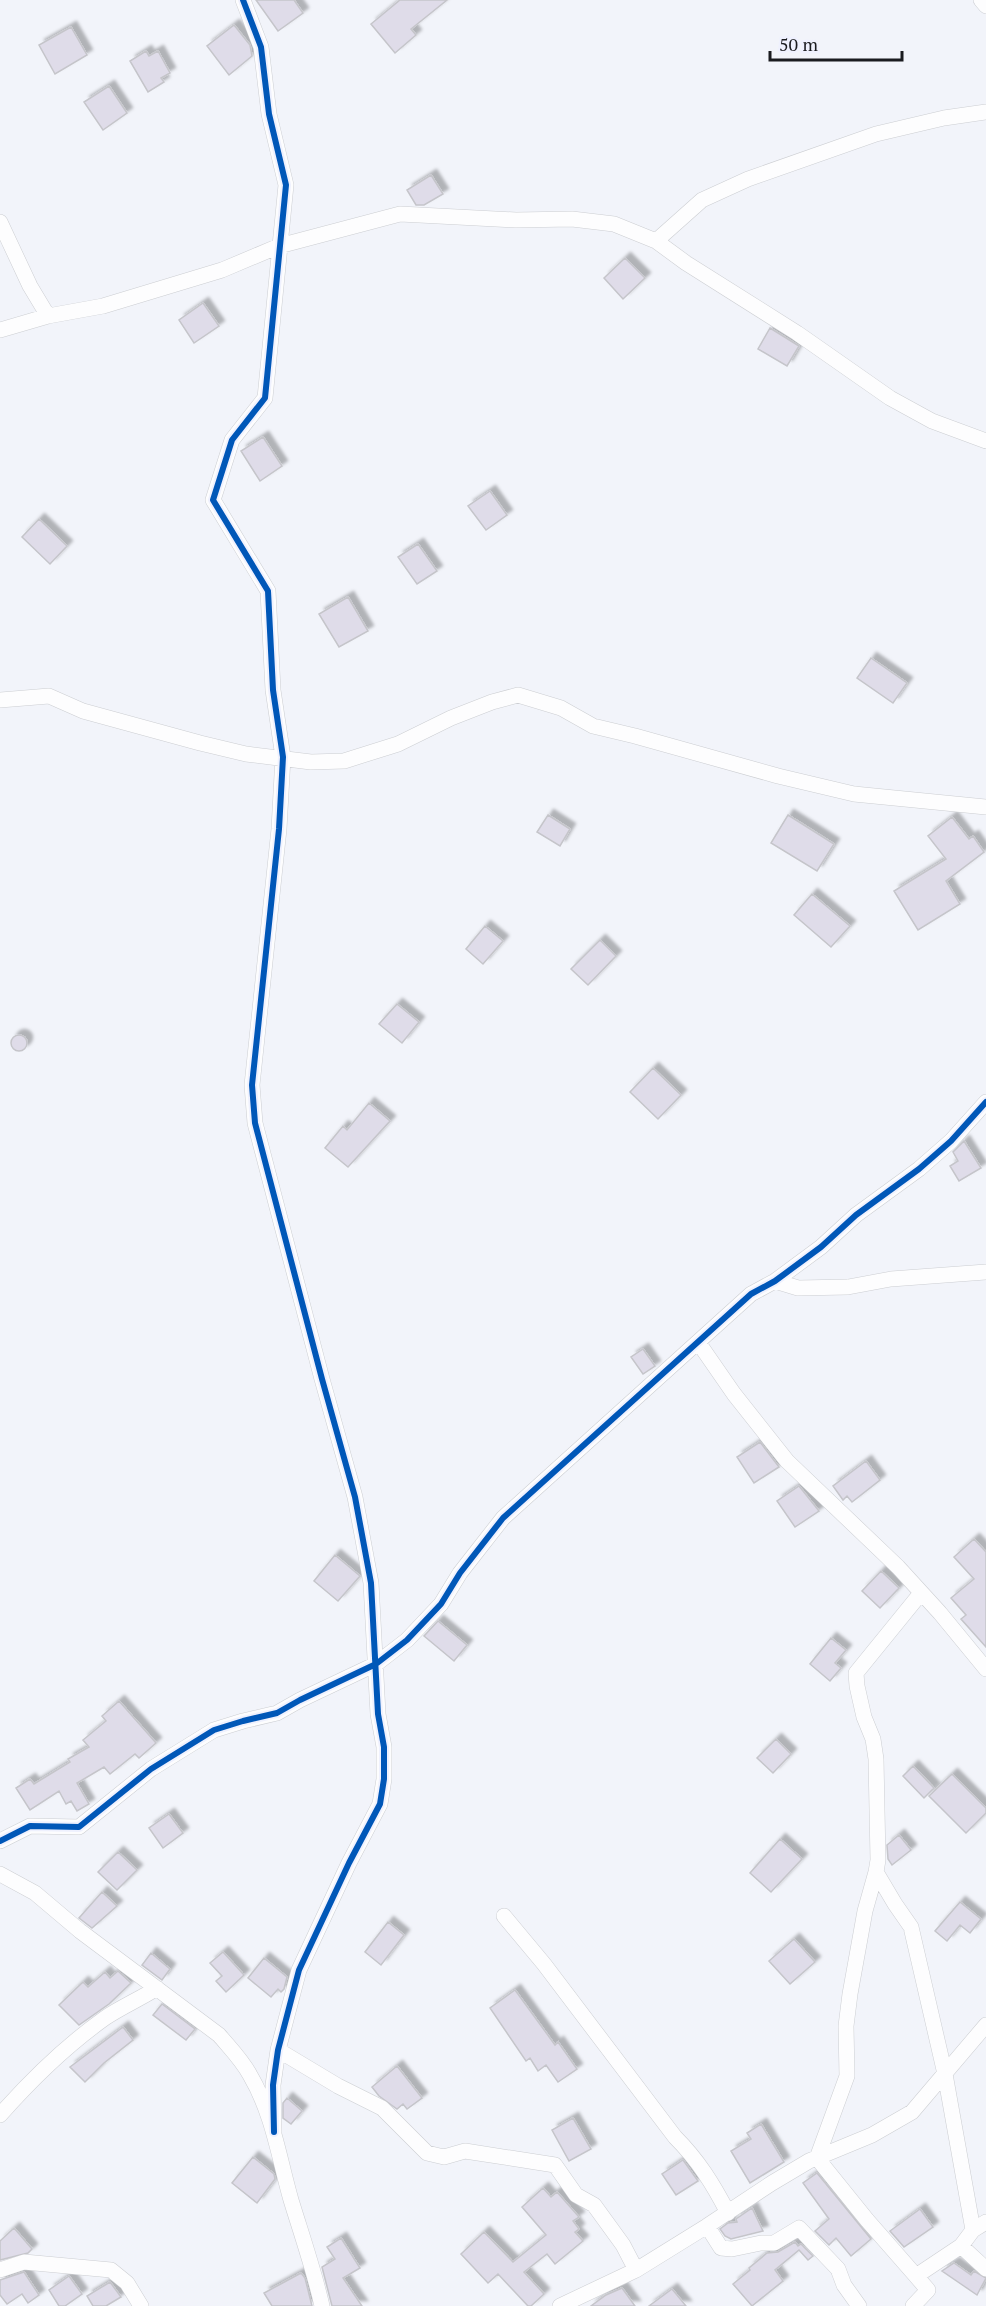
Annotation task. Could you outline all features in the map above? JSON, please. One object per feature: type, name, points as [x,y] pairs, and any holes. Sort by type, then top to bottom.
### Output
[{"type":"street","points":[[243,0],[261,47],[269,114],[286,185],[265,398],[232,440],[213,500],[267,591],[273,690],[283,757],[279,829],[252,1085],[255,1123],[355,1497],[371,1582],[378,1714],[384,1747],[384,1779],[380,1804],[307,1951],[293,1993],[278,2050],[273,2085],[274,2132]]},
{"type":"street","points":[[981,0],[986,6]]},
{"type":"street","points":[[656,241],[702,200],[748,179],[876,134],[944,118],[986,112]]},
{"type":"street","points":[[0,330],[48,316],[103,306],[222,270],[279,246],[400,214],[516,220],[572,219],[614,224],[656,241],[686,263],[797,333],[890,398],[932,421],[986,441]]},
{"type":"street","points":[[0,222],[30,286],[48,316]]},
{"type":"street","points":[[0,700],[49,696],[82,711],[200,743],[246,754],[311,762],[344,761],[398,744],[451,718],[492,702],[518,695],[561,708],[593,726],[778,776],[854,794],[986,807]]},
{"type":"street","points":[[0,1841],[30,1826],[78,1827],[151,1769],[214,1730],[277,1713],[376,1664],[406,1640],[441,1604],[460,1573],[503,1518],[752,1294],[775,1281],[821,1246],[856,1215],[919,1169],[951,1141],[986,1102]]},
{"type":"street","points":[[775,1281],[798,1288],[848,1287],[891,1279],[986,1272]]},
{"type":"street","points":[[699,1342],[734,1394],[787,1461],[921,1593],[986,1669]]},
{"type":"street","points":[[817,2158],[846,2076],[846,2026],[854,1970],[865,1911],[878,1860],[876,1759],[873,1739],[859,1696],[856,1673],[921,1593]]},
{"type":"street","points":[[876,1872],[912,1927],[945,2074],[969,2200],[980,2226],[961,2246],[916,2276]]},
{"type":"street","points":[[0,1874],[35,1893],[80,1931],[219,2035],[237,2056],[262,2099],[274,2132],[322,2306]]},
{"type":"street","points":[[504,1916],[544,1964],[675,2137],[695,2157],[712,2182],[728,2213]]},
{"type":"street","points":[[0,2115],[60,2055],[107,2017],[157,1988]]},
{"type":"street","points":[[560,2306],[636,2270],[772,2183],[817,2158],[872,2135],[912,2112],[986,2025]]},
{"type":"street","points":[[278,2050],[338,2086],[382,2108],[427,2153],[444,2157],[465,2151],[555,2165],[576,2195],[594,2205],[623,2245],[636,2270]]},
{"type":"street","points":[[817,2158],[928,2290],[913,2306]]},
{"type":"street","points":[[707,2226],[721,2248],[732,2249],[761,2243],[774,2243],[799,2228],[838,2270],[844,2285],[859,2306]]},
{"type":"street","points":[[961,2246],[986,2269]]},
{"type":"street","points":[[0,2270],[24,2262],[111,2270],[128,2283],[141,2306]]},
{"type":"building","points":[[256,0],[294,0],[303,13],[278,31]]},
{"type":"building","points":[[400,0],[447,0],[411,29],[416,35],[395,53],[371,24]]},
{"type":"building","points":[[234,25],[250,45],[252,56],[229,75],[207,46]]},
{"type":"building","points":[[71,27],[87,55],[55,74],[39,45]]},
{"type":"building","points":[[146,51],[149,56],[158,51],[170,73],[161,78],[164,82],[148,92],[130,61]]},
{"type":"building","points":[[109,86],[127,113],[103,130],[84,102]]},
{"type":"building","points":[[431,175],[443,194],[424,205],[416,205],[407,190]]},
{"type":"building","points":[[625,258],[645,278],[623,299],[604,278]]},
{"type":"building","points":[[203,303],[219,326],[194,343],[179,320]]},
{"type":"building","points":[[770,328],[799,346],[787,366],[758,349]]},
{"type":"building","points":[[263,437],[282,466],[260,481],[241,451]]},
{"type":"building","points":[[490,491],[507,515],[486,530],[468,506]]},
{"type":"building","points":[[39,519],[67,546],[50,564],[22,537]]},
{"type":"building","points":[[418,544],[437,571],[417,584],[398,557]]},
{"type":"building","points":[[348,597],[368,631],[339,647],[319,614]]},
{"type":"building","points":[[871,658],[907,683],[893,703],[857,678]]},
{"type":"building","points":[[548,815],[570,829],[560,846],[537,832]]},
{"type":"building","points":[[788,815],[834,844],[817,871],[771,843]]},
{"type":"building","points":[[952,817],[969,839],[973,836],[984,852],[946,881],[960,904],[918,930],[894,891],[946,859],[928,836]]},
{"type":"building","points":[[812,894],[850,926],[831,947],[794,915]]},
{"type":"building","points":[[485,926],[503,941],[483,964],[466,949]]},
{"type":"building","points":[[600,940],[616,956],[588,985],[571,969]]},
{"type":"building","points":[[397,1004],[419,1022],[402,1043],[379,1024]]},
{"type":"building","points":[[19,1035],[27,1043],[19,1051],[11,1043]]},
{"type":"building","points":[[653,1068],[681,1095],[658,1119],[630,1092]]},
{"type":"building","points":[[369,1103],[390,1121],[348,1167],[325,1148],[343,1126],[347,1130]]},
{"type":"building","points":[[964,1141],[981,1168],[959,1181],[950,1166],[958,1161],[953,1152]]},
{"type":"building","points":[[643,1349],[655,1366],[643,1374],[631,1357]]},
{"type":"building","points":[[760,1442],[779,1467],[754,1483],[737,1457]]},
{"type":"building","points":[[866,1461],[880,1480],[852,1502],[847,1496],[843,1500],[833,1486]]},
{"type":"building","points":[[799,1486],[819,1511],[795,1527],[777,1501]]},
{"type":"building","points":[[974,1539],[986,1552],[986,1647],[961,1619],[966,1615],[951,1598],[974,1579],[954,1557]]},
{"type":"building","points":[[335,1555],[360,1576],[338,1601],[314,1581]]},
{"type":"building","points":[[881,1571],[899,1588],[880,1608],[862,1591]]},
{"type":"building","points":[[438,1621],[467,1645],[454,1661],[424,1636]]},
{"type":"building","points":[[831,1638],[846,1650],[835,1663],[841,1668],[830,1681],[810,1664]]},
{"type":"building","points":[[119,1701],[156,1743],[139,1758],[135,1754],[110,1774],[104,1767],[77,1783],[89,1804],[77,1811],[71,1801],[66,1804],[59,1791],[30,1810],[16,1788],[30,1779],[34,1784],[70,1762],[68,1759],[89,1747],[83,1740],[106,1721],[102,1716]]},
{"type":"building","points":[[776,1739],[791,1754],[773,1773],[757,1758]]},
{"type":"building","points":[[913,1766],[934,1788],[924,1798],[903,1776]]},
{"type":"building","points":[[952,1774],[986,1808],[986,1813],[966,1833],[929,1796]]},
{"type":"building","points":[[169,1814],[183,1833],[163,1848],[149,1828]]},
{"type":"building","points":[[899,1835],[911,1850],[892,1865],[888,1859],[887,1845]]},
{"type":"building","points":[[780,1839],[802,1859],[771,1892],[750,1873]]},
{"type":"building","points":[[118,1852],[137,1870],[117,1890],[98,1872]]},
{"type":"building","points":[[102,1892],[117,1906],[92,1928],[79,1918]]},
{"type":"building","points":[[960,1902],[981,1919],[970,1933],[960,1925],[947,1941],[935,1931]]},
{"type":"building","points":[[388,1922],[404,1935],[381,1965],[365,1952]]},
{"type":"building","points":[[794,1939],[815,1962],[790,1984],[769,1961]]},
{"type":"building","points":[[223,1952],[244,1975],[226,1992],[216,1981],[222,1976],[210,1963]]},
{"type":"building","points":[[151,1953],[170,1969],[162,1980],[142,1965]]},
{"type":"building","points":[[264,1958],[287,1977],[284,1989],[281,1992],[278,1989],[271,1997],[248,1978]]},
{"type":"building","points":[[118,1971],[131,1983],[109,2004],[79,2025],[59,2005],[83,1982],[88,1987],[105,1972],[110,1978]]},
{"type":"building","points":[[515,1990],[555,2045],[558,2042],[577,2069],[558,2082],[546,2065],[538,2071],[530,2058],[526,2061],[490,2008]]},
{"type":"building","points":[[162,2004],[195,2029],[186,2040],[153,2015]]},
{"type":"building","points":[[123,2027],[133,2040],[85,2082],[70,2067]]},
{"type":"building","points":[[397,2066],[422,2098],[407,2109],[403,2104],[397,2109],[379,2096],[372,2087]]},
{"type":"building","points":[[287,2098],[302,2111],[291,2124],[283,2118],[283,2103]]},
{"type":"building","points":[[573,2118],[591,2149],[569,2161],[552,2130]]},
{"type":"building","points":[[761,2124],[784,2162],[750,2183],[731,2151],[751,2139],[747,2133]]},
{"type":"building","points":[[253,2157],[274,2174],[275,2179],[257,2203],[232,2183]]},
{"type":"building","points":[[683,2160],[698,2181],[676,2195],[662,2174]]},
{"type":"building","points":[[817,2173],[871,2239],[851,2256],[836,2238],[829,2245],[815,2231],[829,2219],[803,2183]]},
{"type":"building","points":[[543,2188],[551,2197],[557,2192],[579,2217],[573,2221],[579,2229],[575,2232],[583,2241],[555,2264],[547,2254],[524,2272],[544,2294],[528,2306],[498,2274],[488,2283],[461,2254],[484,2232],[513,2262],[546,2235],[522,2207]]},
{"type":"building","points":[[752,2208],[763,2231],[731,2239],[725,2236],[720,2229],[728,2223],[737,2222],[736,2219]]},
{"type":"building","points":[[920,2209],[933,2227],[904,2247],[890,2231]]},
{"type":"building","points":[[14,2228],[32,2249],[28,2253],[0,2260],[0,2241]]},
{"type":"building","points":[[341,2238],[360,2268],[343,2278],[362,2306],[332,2306],[322,2267],[335,2259],[327,2247]]},
{"type":"building","points":[[795,2242],[798,2246],[801,2244],[813,2256],[808,2260],[799,2250],[775,2270],[783,2281],[752,2306],[733,2284],[767,2253],[778,2252]]},
{"type":"building","points":[[954,2263],[971,2275],[974,2271],[986,2278],[977,2295],[942,2271]]},
{"type":"building","points":[[24,2272],[39,2295],[28,2303],[22,2294],[7,2304],[0,2295],[0,2280]]},
{"type":"building","points":[[301,2273],[305,2278],[312,2306],[272,2306],[264,2293]]},
{"type":"building","points":[[69,2276],[82,2294],[65,2306],[59,2306],[49,2290]]},
{"type":"building","points":[[110,2282],[121,2297],[106,2306],[93,2306],[87,2296]]},
{"type":"building","points":[[622,2288],[635,2306],[591,2306],[606,2295]]},
{"type":"building","points":[[672,2289],[686,2306],[649,2306]]},
{"type":"cycle path","points":[[243,0],[261,47],[269,114],[286,185],[265,398],[232,440],[213,500],[268,591],[273,690],[283,757],[279,829],[252,1085],[255,1123],[355,1497],[371,1583],[378,1714],[384,1747],[384,1779],[380,1804],[349,1863],[299,1970],[278,2050],[273,2085],[274,2132]]},
{"type":"cycle path","points":[[0,1841],[30,1826],[79,1827],[151,1769],[214,1730],[277,1713],[376,1664],[407,1640],[441,1604],[460,1573],[503,1518],[751,1294],[775,1281],[821,1247],[856,1215],[919,1169],[951,1141],[986,1102]]}]
